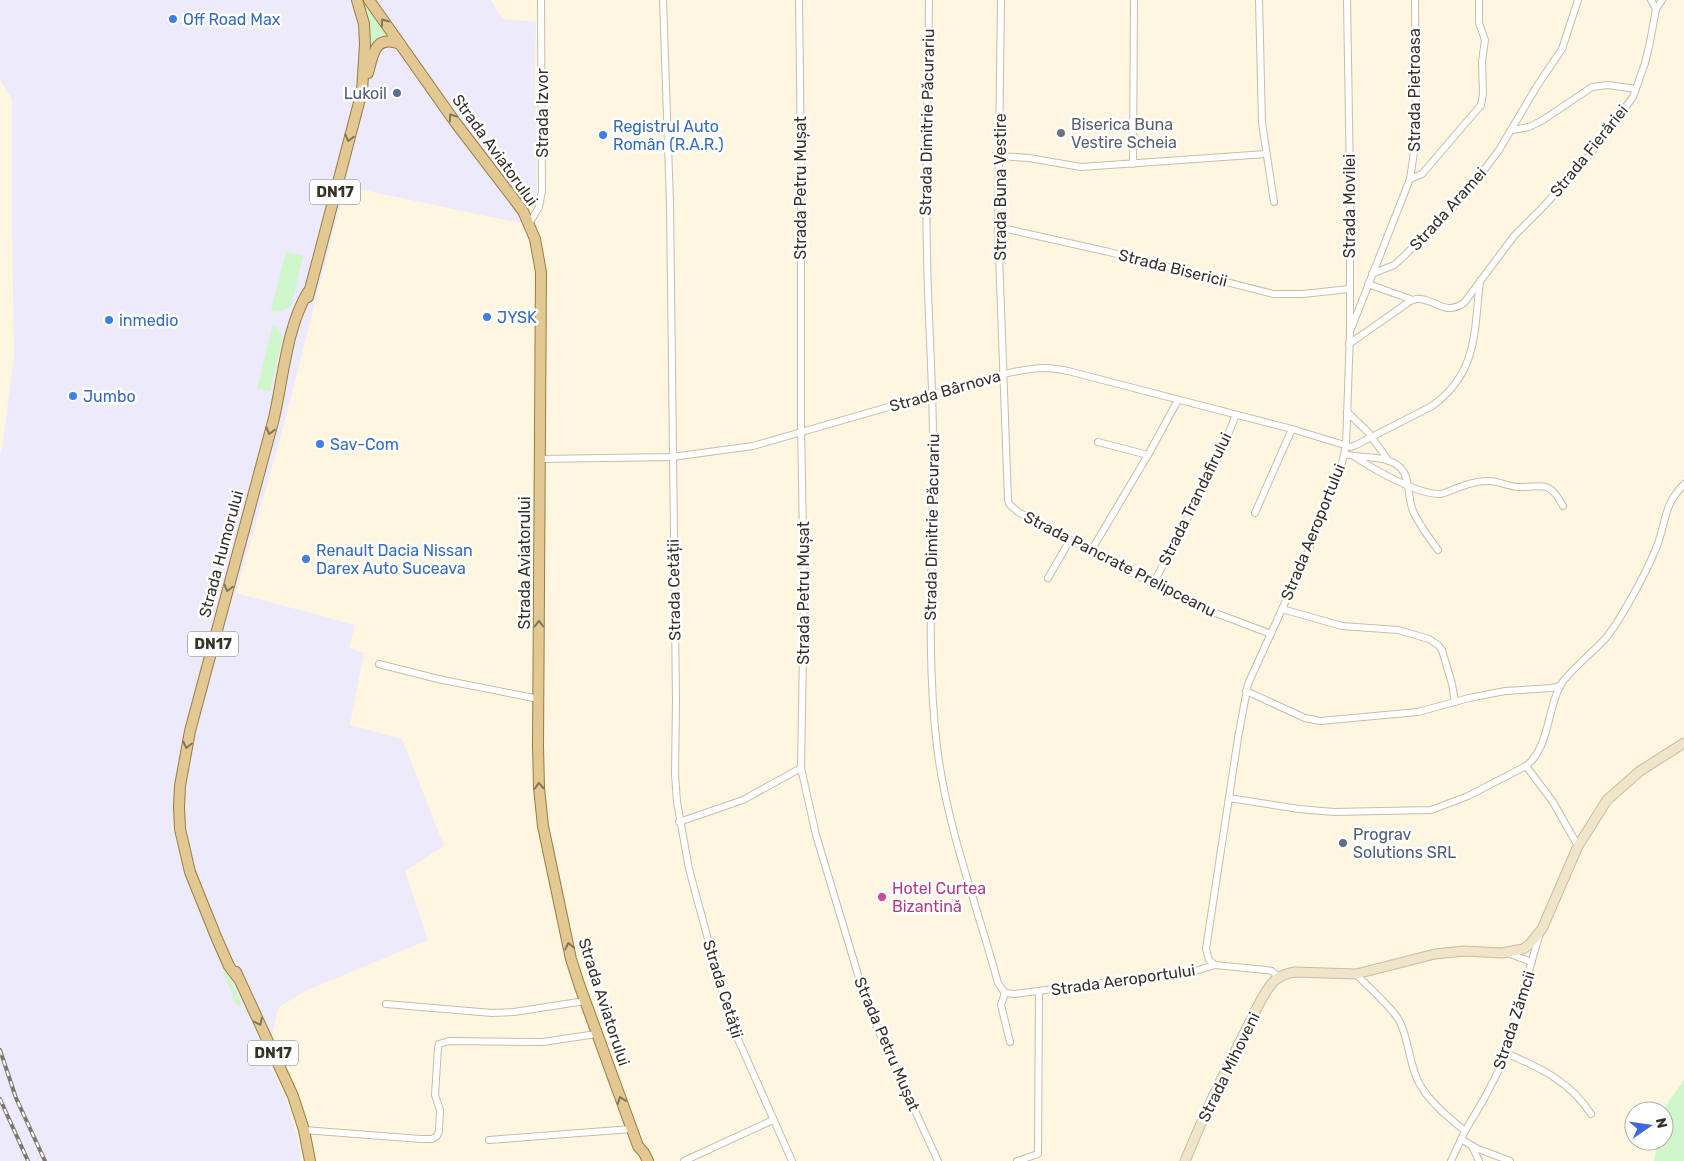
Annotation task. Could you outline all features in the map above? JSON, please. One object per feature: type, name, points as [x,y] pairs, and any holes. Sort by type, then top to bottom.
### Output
[{"type":"main road","name":"Strada Humorului","points":[[310,1161],[304,1130],[293,1096],[238,978],[229,966],[190,872],[182,840],[179,807],[185,753],[195,712],[282,384],[289,371],[307,303],[308,292],[362,92],[365,45],[364,24],[357,0]]},
{"type":"main road","name":"Strada Aviatorului","points":[[368,0],[455,122],[508,190],[530,224],[535,239],[541,272],[538,766],[543,826],[571,959],[631,1129],[638,1146],[648,1161]]},
{"type":"main road","points":[[362,92],[378,45],[389,40],[400,44]]},
{"type":"main road","name":"Strada Zămcii","points":[[1279,977],[1289,973],[1300,972],[1356,974],[1435,954],[1464,951],[1507,953],[1523,949],[1529,945],[1542,929],[1578,846],[1599,811],[1615,791],[1640,771],[1684,743]]},
{"type":"main road","name":"Strada Mihoveni","points":[[1185,1161],[1226,1068],[1267,991],[1279,977]]},
{"type":"main road","points":[[638,1146],[638,1154],[641,1161]]},
{"type":"street","name":"Strada Izvor","points":[[530,224],[539,207],[542,190],[542,0]]},
{"type":"street","name":"Strada Cetății","points":[[663,0],[670,203],[676,700],[675,774],[679,822],[689,869],[722,991],[738,1038],[772,1120],[792,1161]]},
{"type":"street","name":"Strada Petru Mușat","points":[[799,0],[801,433],[804,595],[801,768],[816,835],[839,918],[862,988],[873,1019],[938,1161]]},
{"type":"street","name":"Strada Dimitrie Păcurariu","points":[[929,0],[926,170],[927,264],[934,443],[931,633],[937,749],[953,824],[998,983],[1004,993],[1001,1005],[1010,1042]]},
{"type":"street","name":"Strada Buna Vestire","points":[[1001,0],[998,227],[1004,374]]},
{"type":"street","points":[[1133,164],[1134,0]]},
{"type":"street","points":[[1259,0],[1262,123],[1274,202]]},
{"type":"street","name":"Strada Movilei","points":[[1347,0],[1350,180],[1348,412]]},
{"type":"street","name":"Strada Pietroasa","points":[[1350,333],[1410,179],[1416,139],[1414,0]]},
{"type":"street","name":"Strada Pietroasa","points":[[1410,179],[1422,174],[1481,106],[1483,94],[1482,61],[1485,40],[1479,23],[1479,0]]},
{"type":"street","name":"Strada Aramei","points":[[1372,274],[1394,265],[1452,208],[1482,174],[1512,130],[1537,86],[1562,49],[1578,0]]},
{"type":"street","points":[[1651,0],[1656,9],[1662,0]]},
{"type":"street","name":"Strada Fierăriei","points":[[1480,281],[1514,236],[1544,206],[1591,152],[1630,101],[1636,89],[1650,42],[1656,9]]},
{"type":"street","points":[[1512,130],[1529,127],[1544,120],[1592,88],[1608,85],[1636,89]]},
{"type":"street","points":[[998,156],[1030,158],[1074,167],[1266,154]]},
{"type":"street","name":"Strada Bisericii","points":[[998,227],[1109,252],[1273,294],[1303,294],[1349,289]]},
{"type":"street","points":[[1349,344],[1413,300],[1421,299],[1447,309],[1457,307],[1464,303],[1480,281]]},
{"type":"street","points":[[1346,446],[1356,445],[1432,406],[1444,398],[1460,379],[1467,365],[1472,344],[1480,281]]},
{"type":"street","points":[[1368,284],[1413,300]]},
{"type":"street","name":"Strada Bârnova","points":[[539,459],[672,457],[754,446],[1004,374],[1039,367],[1050,367],[1236,414],[1346,446]]},
{"type":"street","name":"Strada Pancrate Prelipceanu","points":[[1004,374],[1008,500],[1018,512],[1153,584],[1205,609],[1271,634]]},
{"type":"street","points":[[1091,551],[1148,456],[1178,400]]},
{"type":"street","points":[[1348,412],[1372,436],[1388,460],[1399,467],[1408,479],[1410,502],[1414,512],[1438,550]]},
{"type":"street","name":"Strada Aeroportului","points":[[1215,965],[1209,960],[1206,949],[1246,691],[1308,552],[1344,454],[1348,412]]},
{"type":"street","name":"Strada Trandafirului","points":[[1153,584],[1217,461],[1236,414]]},
{"type":"street","points":[[1255,513],[1292,429]]},
{"type":"street","points":[[1098,442],[1148,456]]},
{"type":"street","name":"Strada Aeroportului","points":[[1344,454],[1388,460]]},
{"type":"street","name":"Strada Aeroportului","points":[[1355,457],[1378,471],[1434,494],[1441,494],[1489,480],[1519,487],[1547,486],[1553,490],[1563,506]]},
{"type":"street","points":[[1229,798],[1300,809],[1334,812],[1430,810],[1468,796],[1526,766],[1539,752],[1560,686],[1606,637],[1618,620],[1651,560],[1663,528],[1666,509],[1674,494],[1684,484]]},
{"type":"street","points":[[1048,578],[1070,540]]},
{"type":"street","name":"Strada Aeroportului","points":[[1282,609],[1342,626],[1398,630],[1429,638],[1442,650],[1455,702]]},
{"type":"street","points":[[379,664],[438,679],[539,699]]},
{"type":"street","points":[[1246,691],[1305,718],[1320,722],[1418,712],[1505,691],[1560,686]]},
{"type":"street","points":[[1526,766],[1553,802],[1578,846]]},
{"type":"street","points":[[679,822],[744,800],[801,768]]},
{"type":"street","name":"Strada Zămcii","points":[[1451,1161],[1506,1053],[1542,929]]},
{"type":"street","points":[[1507,953],[1532,962]]},
{"type":"street","points":[[1215,965],[1272,971],[1279,977]]},
{"type":"street","name":"Strada Aeroportului","points":[[1004,993],[1014,994],[1195,971],[1215,965]]},
{"type":"street","points":[[1356,974],[1399,1020],[1408,1040],[1418,1080],[1422,1088],[1465,1131]]},
{"type":"street","name":"Strada Aeroportului","points":[[1017,1161],[1038,1154],[1039,991]]},
{"type":"street","points":[[386,1004],[492,1013],[514,1012],[585,1001]]},
{"type":"street","points":[[304,1130],[421,1139],[432,1138],[437,1136],[439,1131],[440,1110],[436,1095],[439,1044],[449,1041],[543,1042],[596,1034]]},
{"type":"street","points":[[1506,1053],[1544,1071],[1570,1088],[1591,1114]]},
{"type":"street","points":[[684,1161],[772,1120]]},
{"type":"street","points":[[489,1140],[631,1129]]},
{"type":"street","points":[[1461,1139],[1472,1146],[1510,1161]]},
{"type":"street","points":[[1472,1146],[1479,1161]]},
{"type":"shaded area","points":[[0,0],[491,0],[502,19],[536,22],[537,194],[520,223],[345,186],[281,436],[236,593],[355,625],[349,648],[364,653],[350,725],[402,739],[444,846],[405,871],[428,940],[305,991],[279,1007],[266,1057],[287,1101],[299,1143],[301,1161],[0,1161],[0,454],[14,356],[12,99],[0,80]]},
{"type":"green space","points":[[361,0],[366,0],[391,36],[381,35],[369,49]]},
{"type":"green space","points":[[286,252],[303,256],[291,306],[277,312],[271,310]]},
{"type":"green space","points":[[273,324],[283,337],[270,392],[257,389]]},
{"type":"green space","points":[[223,967],[226,968],[242,1005],[238,1006],[235,1002]]},
{"type":"green space","points":[[1684,1080],[1684,1161],[1654,1161],[1656,1151],[1674,1151],[1674,1101],[1669,1101]]},
{"type":"railway","points":[[0,1050],[16,1098],[45,1161]]},
{"type":"railway","points":[[0,1099],[28,1161]]},
{"type":"place","name":"Off Road Max","points":[[173,19]]},
{"type":"place","name":"Lukoil","points":[[397,93]]},
{"type":"place","name":"Biserica Buna Vestire Scheia","points":[[1061,133]]},
{"type":"place","name":"Registrul Auto Român (R.A.R.)","points":[[603,135]]},
{"type":"place","name":"JYSK","points":[[487,317]]},
{"type":"place","name":"inmedio","points":[[109,320]]},
{"type":"place","name":"Jumbo","points":[[73,396]]},
{"type":"place","name":"Sav-Com","points":[[320,444]]},
{"type":"place","name":"Renault Dacia Nissan Darex Auto Suceava","points":[[306,559]]},
{"type":"place","name":"Prograv Solutions SRL","points":[[1343,843]]},
{"type":"place","name":"Hotel Curtea Bizantină","points":[[882,897]]}]
